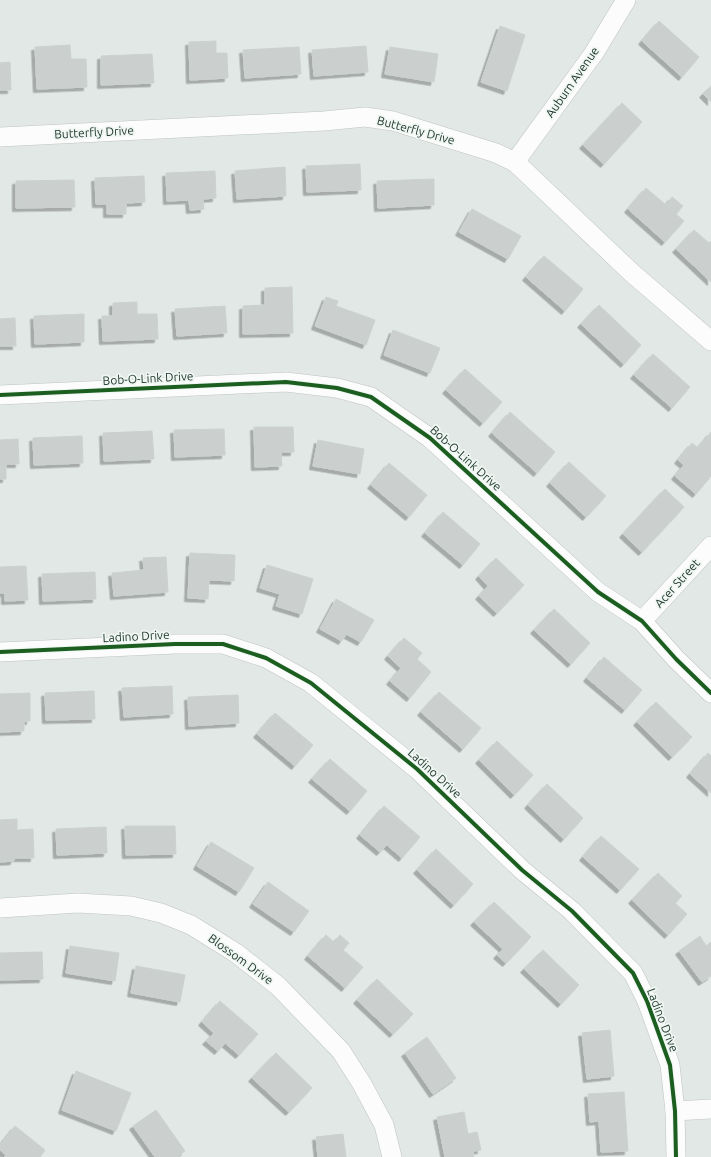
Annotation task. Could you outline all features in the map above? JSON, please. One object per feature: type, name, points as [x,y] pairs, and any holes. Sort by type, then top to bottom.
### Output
[{"type":"street","name":"Auburn Avenue","points":[[515,162],[594,53],[626,0]]},
{"type":"street","name":"Butterfly Drive","points":[[0,137],[324,121],[365,117],[400,124],[496,153],[515,162],[632,272],[711,341]]},
{"type":"street","name":"Bob-O-Link Drive","points":[[0,395],[286,382],[336,388],[370,397],[430,438],[598,592],[642,621],[676,659],[711,693]]},
{"type":"street","name":"Acer Street","points":[[642,621],[711,546]]},
{"type":"street","name":"Ladino Drive","points":[[0,652],[175,644],[223,644],[266,658],[311,683],[417,768],[522,870],[572,911],[633,973],[647,1001],[670,1066],[675,1111],[676,1157]]},
{"type":"street","name":"Blossom Drive","points":[[0,908],[78,903],[131,906],[161,913],[191,925],[236,953],[278,986],[341,1051],[362,1084],[384,1125],[392,1157]]},
{"type":"street","points":[[675,1111],[711,1109]]},
{"type":"building","points":[[659,21],[699,57],[682,77],[642,41]]},
{"type":"building","points":[[500,26],[525,35],[507,91],[481,82]]},
{"type":"building","points":[[216,41],[216,53],[227,53],[228,78],[190,80],[189,42]]},
{"type":"building","points":[[70,45],[71,59],[86,59],[87,87],[37,89],[35,47]]},
{"type":"building","points":[[366,46],[368,72],[314,76],[312,50]]},
{"type":"building","points":[[299,47],[301,74],[245,78],[243,50]]},
{"type":"building","points":[[390,47],[438,54],[434,82],[385,74]]},
{"type":"building","points":[[152,54],[154,83],[101,85],[101,56]]},
{"type":"building","points":[[10,62],[11,90],[0,90],[0,63]]},
{"type":"building","points":[[711,86],[711,102],[703,94]]},
{"type":"building","points":[[622,103],[642,122],[604,164],[583,145]]},
{"type":"building","points":[[360,164],[361,190],[307,192],[306,166]]},
{"type":"building","points":[[285,167],[286,196],[237,199],[235,171]]},
{"type":"building","points":[[215,171],[216,198],[203,199],[204,209],[190,210],[189,200],[167,201],[166,173]]},
{"type":"building","points":[[144,176],[145,202],[126,203],[126,214],[107,214],[107,204],[96,204],[95,178]]},
{"type":"building","points":[[434,179],[434,205],[378,208],[377,181]]},
{"type":"building","points":[[74,180],[75,207],[16,208],[16,181]]},
{"type":"building","points":[[646,188],[666,205],[672,197],[683,206],[676,214],[684,221],[665,242],[628,209]]},
{"type":"building","points":[[472,209],[521,236],[508,259],[459,232]]},
{"type":"building","points":[[694,230],[709,243],[711,241],[711,282],[676,249]]},
{"type":"building","points":[[544,256],[583,289],[565,311],[526,277]]},
{"type":"building","points":[[292,287],[293,333],[243,334],[243,306],[265,305],[265,288]]},
{"type":"building","points":[[326,297],[338,301],[336,306],[375,320],[366,345],[315,326]]},
{"type":"building","points":[[137,302],[137,314],[157,314],[158,339],[103,341],[102,316],[113,316],[113,303]]},
{"type":"building","points":[[599,305],[641,345],[624,364],[581,324]]},
{"type":"building","points":[[225,306],[227,333],[177,336],[175,309]]},
{"type":"building","points":[[84,314],[84,342],[35,344],[34,316]]},
{"type":"building","points":[[15,318],[16,346],[0,346],[0,319]]},
{"type":"building","points":[[393,330],[440,348],[430,373],[384,355]]},
{"type":"building","points":[[653,354],[690,387],[672,408],[634,375]]},
{"type":"building","points":[[465,369],[502,402],[483,423],[446,390]]},
{"type":"building","points":[[510,412],[555,452],[537,473],[492,433]]},
{"type":"building","points":[[254,427],[293,427],[294,452],[281,452],[282,466],[255,467]]},
{"type":"building","points":[[224,429],[225,455],[175,457],[174,430]]},
{"type":"building","points":[[152,431],[154,459],[104,461],[103,433]]},
{"type":"building","points":[[711,432],[711,476],[696,494],[675,476],[684,465],[678,460],[692,443],[698,448]]},
{"type":"building","points":[[82,436],[83,463],[34,465],[33,438]]},
{"type":"building","points":[[18,439],[19,464],[6,464],[6,479],[0,479],[0,440]]},
{"type":"building","points":[[318,440],[364,449],[360,474],[313,466]]},
{"type":"building","points":[[569,462],[606,496],[586,517],[550,483]]},
{"type":"building","points":[[389,463],[427,495],[409,517],[371,485]]},
{"type":"building","points":[[665,489],[684,507],[642,552],[623,534]]},
{"type":"building","points":[[443,512],[480,544],[463,565],[425,533]]},
{"type":"building","points":[[190,553],[235,555],[234,581],[209,580],[208,599],[188,598]]},
{"type":"building","points":[[166,557],[168,592],[114,596],[112,573],[144,570],[143,558]]},
{"type":"building","points":[[496,558],[524,585],[497,613],[479,596],[488,586],[479,576]]},
{"type":"building","points":[[267,565],[313,579],[302,614],[276,606],[280,594],[260,588]]},
{"type":"building","points":[[26,566],[28,600],[5,601],[5,593],[0,593],[0,567]]},
{"type":"building","points":[[95,572],[96,599],[43,601],[42,574]]},
{"type":"building","points":[[336,599],[374,620],[361,642],[346,634],[342,641],[320,629]]},
{"type":"building","points":[[554,609],[590,643],[571,664],[534,630]]},
{"type":"building","points":[[404,638],[422,653],[417,659],[431,672],[410,698],[390,681],[401,668],[388,656]]},
{"type":"building","points":[[604,657],[642,690],[625,710],[587,678]]},
{"type":"building","points":[[172,686],[173,714],[124,717],[122,688]]},
{"type":"building","points":[[94,691],[95,719],[46,720],[45,693]]},
{"type":"building","points":[[439,692],[481,728],[463,749],[421,712]]},
{"type":"building","points":[[30,693],[30,721],[24,721],[24,731],[0,732],[0,694]]},
{"type":"building","points":[[238,695],[239,723],[189,726],[188,697]]},
{"type":"building","points":[[656,702],[692,737],[672,757],[637,722]]},
{"type":"building","points":[[275,713],[313,745],[295,766],[257,734]]},
{"type":"building","points":[[497,741],[533,775],[514,795],[479,760]]},
{"type":"building","points":[[708,753],[711,756],[711,793],[690,774]]},
{"type":"building","points":[[330,759],[367,791],[350,811],[312,779]]},
{"type":"building","points":[[547,784],[583,818],[564,839],[528,805]]},
{"type":"building","points":[[384,806],[420,837],[402,858],[387,845],[380,852],[360,835]]},
{"type":"building","points":[[17,819],[17,830],[33,829],[34,858],[14,858],[14,861],[0,862],[0,820]]},
{"type":"building","points":[[125,826],[175,826],[176,854],[126,855]]},
{"type":"building","points":[[106,827],[107,853],[57,855],[56,829]]},
{"type":"building","points":[[601,836],[639,869],[620,890],[583,857]]},
{"type":"building","points":[[211,842],[254,868],[239,892],[197,866]]},
{"type":"building","points":[[436,849],[473,884],[454,905],[417,870]]},
{"type":"building","points":[[658,873],[682,896],[675,903],[687,914],[668,935],[632,900]]},
{"type":"building","points":[[268,882],[309,911],[294,932],[253,904]]},
{"type":"building","points":[[494,902],[531,937],[506,963],[497,955],[503,949],[474,922]]},
{"type":"building","points":[[326,935],[334,942],[340,935],[349,943],[343,950],[363,967],[345,988],[308,956]]},
{"type":"building","points":[[700,936],[706,946],[711,942],[711,976],[702,982],[679,951]]},
{"type":"building","points":[[70,946],[119,953],[115,981],[66,973]]},
{"type":"building","points":[[543,950],[579,985],[561,1004],[524,969]]},
{"type":"building","points":[[42,952],[43,979],[0,980],[0,953]]},
{"type":"building","points":[[136,966],[185,975],[180,1002],[131,993]]},
{"type":"building","points":[[377,979],[413,1014],[393,1034],[357,1000]]},
{"type":"building","points":[[220,1001],[258,1034],[239,1055],[225,1043],[218,1051],[206,1041],[214,1033],[202,1022]]},
{"type":"building","points":[[610,1030],[614,1076],[587,1079],[582,1033]]},
{"type":"building","points":[[427,1037],[456,1078],[433,1094],[405,1053]]},
{"type":"building","points":[[276,1053],[312,1088],[289,1112],[252,1078]]},
{"type":"building","points":[[76,1071],[131,1093],[116,1131],[62,1110]]},
{"type":"building","points":[[624,1092],[628,1151],[601,1152],[599,1121],[590,1122],[588,1094]]},
{"type":"building","points":[[156,1110],[185,1151],[177,1157],[155,1157],[133,1126]]},
{"type":"building","points":[[464,1112],[468,1134],[477,1132],[481,1150],[473,1151],[474,1157],[445,1157],[437,1117]]},
{"type":"building","points":[[15,1126],[45,1150],[40,1157],[4,1157],[6,1155],[0,1150],[0,1145]]},
{"type":"building","points":[[343,1134],[346,1157],[318,1157],[316,1137]]},
{"type":"cycle path","points":[[0,395],[286,382],[337,388],[371,397],[430,438],[598,592],[642,621],[676,659],[711,693]]},
{"type":"cycle path","points":[[0,652],[175,644],[223,644],[266,658],[311,683],[417,769],[522,870],[572,911],[633,973],[647,1001],[670,1065],[675,1111],[676,1157]]}]
